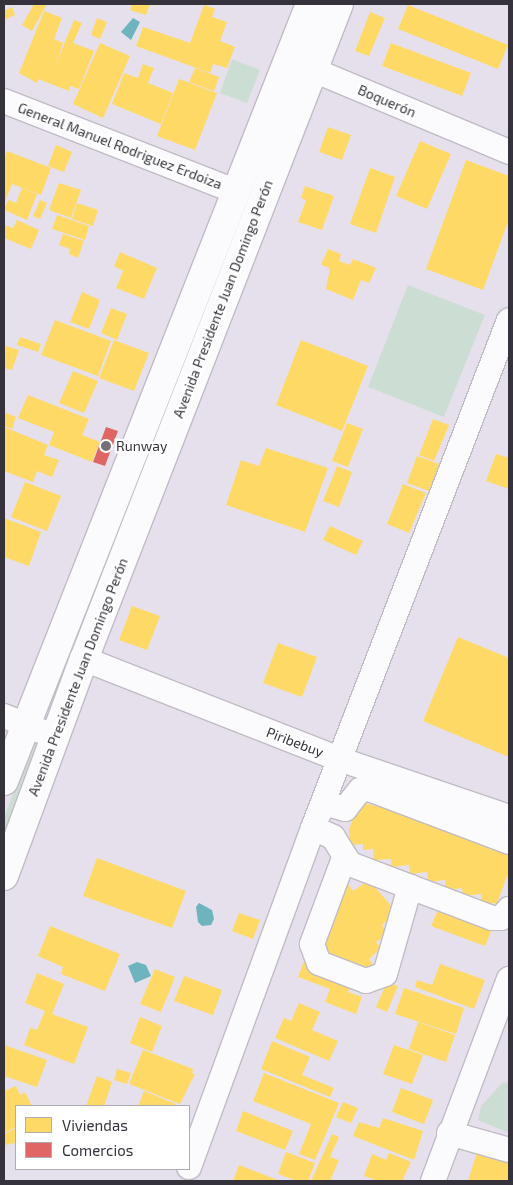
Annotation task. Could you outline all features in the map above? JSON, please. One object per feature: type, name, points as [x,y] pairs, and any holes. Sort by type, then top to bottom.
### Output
[{"type":"main road","name":"Avenida Presidente Juan Domingo Perón","points":[[4,876],[84,659],[311,69],[338,4]]},
{"type":"main road","name":"Avenida Presidente Juan Domingo Perón","points":[[4,781],[14,720],[235,191],[306,13]]},
{"type":"street","points":[[306,13],[302,50],[311,69]]},
{"type":"street","name":"Boquerón","points":[[311,69],[509,152]]},
{"type":"street","name":"General Manuel Rodriguez Erdoiza","points":[[6,108],[235,191]]},
{"type":"street","points":[[410,887],[385,974],[366,981],[319,963],[312,944],[340,849],[334,806],[339,759],[509,320]]},
{"type":"street","name":"Piribebuy","points":[[84,659],[339,759],[509,816]]},
{"type":"street","points":[[14,720],[55,737]]},
{"type":"street","points":[[190,1163],[313,828],[334,806],[360,790],[369,789],[509,842]]},
{"type":"street","points":[[313,828],[340,849],[350,864],[492,918],[501,918],[509,909]]},
{"type":"street","points":[[432,1181],[509,980]]},
{"type":"street","points":[[449,1133],[509,1150]]},
{"type":"green space","points":[[232,59],[260,70],[247,103],[220,93]]},
{"type":"green space","points":[[408,285],[485,315],[444,417],[368,387]]},
{"type":"green space","points":[[37,741],[4,834],[4,818],[32,743]]},
{"type":"green space","points":[[509,1082],[509,1133],[478,1120],[481,1106],[502,1083]]},
{"type":"water","points":[[133,18],[140,22],[131,40],[121,32]]},
{"type":"water","points":[[199,903],[212,910],[214,919],[211,925],[202,926],[198,922],[196,907]]},
{"type":"water","points":[[137,962],[146,965],[151,976],[135,983],[128,966]]},
{"type":"building: Viviendas","points":[[34,4],[47,4],[32,31],[22,25]]},
{"type":"building: Viviendas","points":[[132,4],[150,4],[146,15],[130,10]]},
{"type":"building: Viviendas","points":[[204,5],[215,9],[212,17],[227,22],[220,41],[235,47],[227,68],[213,64],[210,73],[136,46],[143,27],[190,43]]},
{"type":"building: Viviendas","points":[[408,5],[508,45],[498,69],[398,29]]},
{"type":"building: Viviendas","points":[[12,7],[15,15],[4,20],[4,11]]},
{"type":"building: Viviendas","points":[[44,11],[62,18],[54,39],[63,43],[56,64],[74,20],[82,23],[73,43],[94,51],[79,89],[70,86],[69,91],[38,79],[37,83],[19,73]]},
{"type":"building: Viviendas","points":[[370,12],[385,18],[369,56],[355,51]]},
{"type":"building: Viviendas","points":[[97,18],[107,22],[100,39],[91,35]]},
{"type":"building: Viviendas","points":[[100,43],[130,56],[103,118],[73,104]]},
{"type":"building: Viviendas","points":[[391,43],[471,73],[462,96],[382,66]]},
{"type":"building: Viviendas","points":[[143,64],[154,68],[148,83],[173,93],[161,124],[112,104],[124,73],[138,78]]},
{"type":"building: Viviendas","points":[[195,68],[219,77],[214,91],[189,82]]},
{"type":"building: Viviendas","points":[[179,79],[217,93],[195,150],[157,136]]},
{"type":"building: Viviendas","points":[[328,127],[351,135],[342,160],[319,152]]},
{"type":"building: Viviendas","points":[[420,141],[451,154],[427,209],[396,196]]},
{"type":"building: Viviendas","points":[[56,145],[72,152],[64,172],[48,166]]},
{"type":"building: Viviendas","points":[[7,151],[51,168],[41,195],[12,184],[4,204],[4,160]]},
{"type":"building: Viviendas","points":[[466,160],[509,176],[509,219],[483,290],[426,269]]},
{"type":"building: Viviendas","points":[[370,168],[395,177],[376,233],[350,224]]},
{"type":"building: Viviendas","points":[[59,183],[81,190],[71,218],[49,210]]},
{"type":"building: Viviendas","points":[[305,186],[334,196],[322,230],[298,222],[306,200],[301,198]]},
{"type":"building: Viviendas","points":[[22,188],[37,194],[27,220],[4,210],[8,200],[16,203]]},
{"type":"building: Viviendas","points":[[40,200],[47,203],[40,219],[33,216]]},
{"type":"building: Viviendas","points":[[77,203],[98,210],[93,226],[72,219]]},
{"type":"building: Viviendas","points":[[57,215],[89,226],[85,240],[52,229]]},
{"type":"building: Viviendas","points":[[17,220],[39,230],[31,249],[4,238],[4,225],[13,228]]},
{"type":"building: Viviendas","points":[[63,234],[84,241],[78,258],[69,254],[70,249],[59,245]]},
{"type":"building: Viviendas","points":[[328,249],[341,254],[339,261],[350,265],[353,259],[376,268],[369,283],[361,280],[353,300],[326,289],[330,268],[321,265]]},
{"type":"building: Viviendas","points":[[120,252],[157,268],[144,299],[116,288],[123,271],[114,266]]},
{"type":"building: Viviendas","points":[[82,292],[100,300],[89,329],[70,322]]},
{"type":"building: Viviendas","points":[[111,308],[127,314],[117,340],[101,333]]},
{"type":"building: Viviendas","points":[[55,320],[111,341],[98,376],[41,355]]},
{"type":"building: Viviendas","points":[[20,337],[41,344],[38,352],[17,345]]},
{"type":"building: Viviendas","points":[[114,340],[149,353],[134,391],[99,378]]},
{"type":"building: Viviendas","points":[[301,340],[368,366],[342,431],[276,405]]},
{"type":"building: Viviendas","points":[[6,346],[19,350],[12,370],[4,368]]},
{"type":"building: Viviendas","points":[[73,371],[98,381],[84,413],[59,403]]},
{"type":"building: Viviendas","points":[[28,395],[89,419],[82,435],[100,442],[92,462],[49,445],[54,432],[18,418]]},
{"type":"building: Viviendas","points":[[4,412],[16,417],[12,429],[4,426]]},
{"type":"building: Viviendas","points":[[433,419],[449,425],[434,461],[419,455]]},
{"type":"building: Viviendas","points":[[347,423],[363,429],[348,467],[332,461]]},
{"type":"building: Viviendas","points":[[4,427],[48,445],[44,455],[59,460],[52,477],[37,471],[33,482],[4,471]]},
{"type":"building: Viviendas","points":[[266,448],[328,468],[305,532],[226,505],[241,460],[259,466]]},
{"type":"building: Viviendas","points":[[496,454],[509,458],[509,489],[486,481]]},
{"type":"building: Viviendas","points":[[417,456],[439,464],[429,491],[407,483]]},
{"type":"building: Viviendas","points":[[337,466],[352,472],[339,507],[323,501]]},
{"type":"building: Viviendas","points":[[25,482],[61,496],[47,531],[11,517]]},
{"type":"building: Viviendas","points":[[403,484],[426,493],[409,533],[387,524]]},
{"type":"building: Viviendas","points":[[4,518],[41,532],[29,566],[4,557]]},
{"type":"building: Viviendas","points":[[330,526],[363,541],[356,555],[323,540]]},
{"type":"building: Viviendas","points":[[132,606],[160,616],[147,650],[119,640]]},
{"type":"building: Viviendas","points":[[458,637],[509,658],[509,757],[423,721]]},
{"type":"building: Viviendas","points":[[278,643],[317,657],[302,697],[263,683]]},
{"type":"building: Viviendas","points":[[360,802],[454,826],[454,835],[472,834],[473,842],[489,841],[489,850],[508,850],[509,871],[497,903],[482,904],[481,894],[463,896],[462,888],[446,890],[445,880],[428,882],[427,872],[410,874],[409,865],[392,867],[391,859],[374,860],[373,849],[363,850],[363,844],[350,845],[349,829]]},
{"type":"building: Viviendas","points":[[97,858],[186,891],[172,928],[83,896]]},
{"type":"building: Viviendas","points":[[369,880],[397,913],[382,925],[388,934],[376,942],[381,948],[369,959],[375,967],[361,978],[315,947],[329,936],[324,928],[335,919],[329,911],[334,896],[348,884],[353,891]]},
{"type":"building: Viviendas","points":[[442,901],[495,922],[485,946],[431,926]]},
{"type":"building: Viviendas","points":[[239,913],[260,920],[253,939],[232,931]]},
{"type":"building: Viviendas","points":[[50,926],[120,954],[105,991],[61,974],[63,967],[38,956]]},
{"type":"building: Viviendas","points":[[304,961],[353,980],[348,992],[362,997],[356,1014],[325,1002],[330,989],[298,977]]},
{"type":"building: Viviendas","points":[[440,964],[485,980],[474,1009],[415,987],[417,980],[432,985]]},
{"type":"building: Viviendas","points":[[155,969],[175,977],[161,1012],[140,1004]]},
{"type":"building: Viviendas","points":[[37,973],[64,984],[52,1014],[88,1027],[74,1064],[24,1045],[30,1028],[37,1030],[45,1011],[25,1003]]},
{"type":"building: Viviendas","points":[[184,976],[222,990],[213,1015],[174,1001]]},
{"type":"building: Viviendas","points":[[387,982],[398,986],[387,1012],[376,1007]]},
{"type":"building: Viviendas","points":[[404,988],[464,1008],[456,1034],[395,1014]]},
{"type":"building: Viviendas","points":[[299,1003],[320,1012],[312,1030],[338,1041],[329,1061],[275,1038],[284,1018],[291,1021]]},
{"type":"building: Viviendas","points":[[140,1017],[162,1026],[152,1052],[130,1043]]},
{"type":"building: Viviendas","points":[[418,1022],[455,1035],[446,1062],[409,1049]]},
{"type":"building: Viviendas","points":[[272,1041],[310,1057],[302,1075],[334,1088],[330,1097],[261,1069]]},
{"type":"building: Viviendas","points":[[4,1045],[47,1060],[37,1087],[4,1076]]},
{"type":"building: Viviendas","points":[[394,1045],[423,1055],[412,1084],[383,1074]]},
{"type":"building: Viviendas","points":[[143,1050],[193,1069],[192,1073],[195,1074],[180,1104],[129,1084]]},
{"type":"building: Viviendas","points":[[117,1069],[131,1073],[127,1084],[114,1080]]},
{"type":"building: Viviendas","points":[[264,1073],[339,1103],[315,1160],[299,1154],[311,1124],[253,1101]]},
{"type":"building: Viviendas","points":[[97,1076],[112,1082],[104,1105],[86,1105]]},
{"type":"building: Viviendas","points":[[16,1086],[20,1095],[25,1092],[32,1105],[15,1105],[15,1128],[4,1133],[4,1091]]},
{"type":"building: Viviendas","points":[[401,1088],[433,1100],[424,1124],[392,1112]]},
{"type":"building: Viviendas","points":[[144,1091],[176,1104],[176,1105],[138,1105]]},
{"type":"building: Viviendas","points":[[343,1102],[358,1108],[351,1123],[336,1117]]},
{"type":"building: Viviendas","points":[[243,1111],[293,1131],[285,1150],[236,1131]]},
{"type":"building: Viviendas","points":[[383,1118],[423,1131],[414,1160],[353,1136],[359,1122],[379,1128]]},
{"type":"building: Viviendas","points":[[15,1128],[15,1143],[4,1145],[4,1134]]},
{"type":"building: Viviendas","points":[[332,1134],[339,1137],[330,1157],[339,1160],[330,1181],[311,1181]]},
{"type":"building: Viviendas","points":[[286,1152],[315,1163],[308,1181],[297,1181],[278,1174]]},
{"type":"building: Viviendas","points":[[477,1152],[509,1161],[509,1181],[468,1181]]},
{"type":"building: Viviendas","points":[[389,1153],[411,1162],[402,1181],[378,1181],[364,1176],[372,1154],[386,1160]]},
{"type":"building: Viviendas","points":[[239,1165],[280,1181],[233,1181]]},
{"type":"building: Comercios","name":"Runway","points":[[106,427],[118,431],[105,466],[93,462]]},
{"type":"place","name":"Runway","points":[[106,446]]}]
